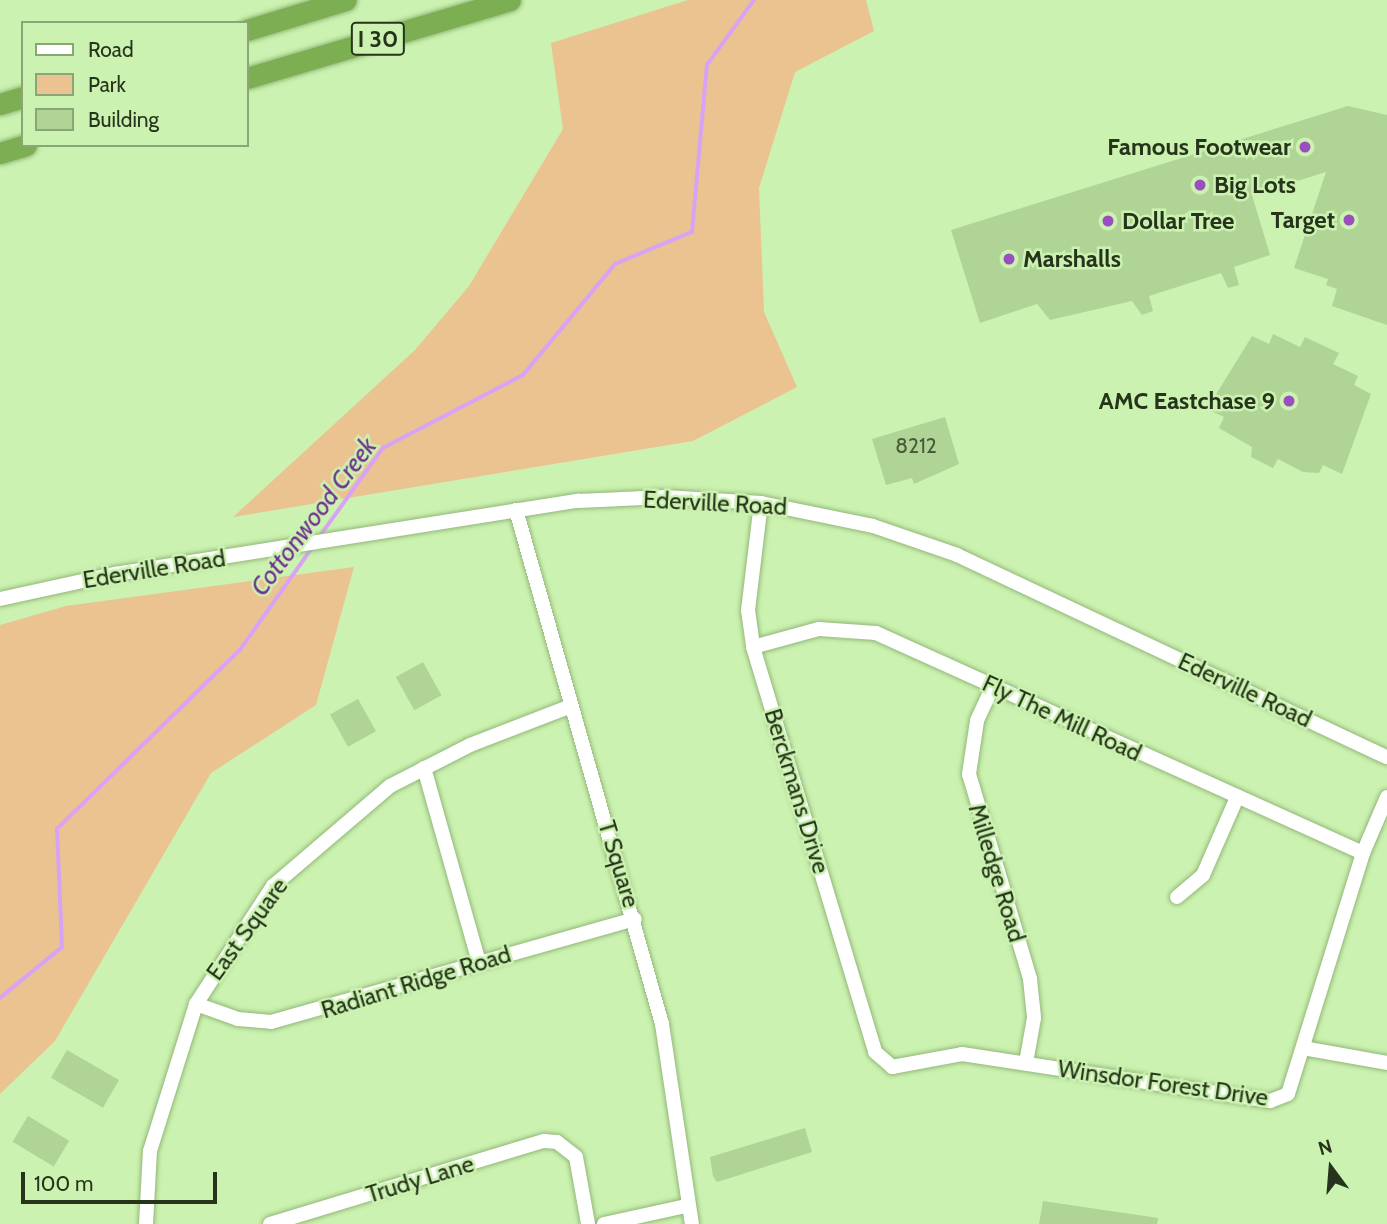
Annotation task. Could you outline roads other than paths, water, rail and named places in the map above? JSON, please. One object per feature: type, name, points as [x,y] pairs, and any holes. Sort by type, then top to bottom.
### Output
[{"type":"highway","name":"I 30","points":[[248,30],[346,0]]},
{"type":"highway","name":"I 30","points":[[248,78],[510,0]]},
{"type":"highway","points":[[0,104],[21,98]]},
{"type":"highway","points":[[0,153],[21,147]]},
{"type":"street","name":"Ederville Road","points":[[0,599],[223,558],[516,510],[666,497],[761,503],[873,526],[957,555],[1387,757]]},
{"type":"street","name":"Berckmans Drive","points":[[761,503],[748,610],[753,646],[875,1052],[892,1067]]},
{"type":"street","name":"T Square","points":[[516,510],[635,919],[662,1024],[686,1206],[692,1224]]},
{"type":"street","name":"Fly The Mill Road","points":[[753,646],[819,629],[858,629],[993,686],[1236,800],[1363,853]]},
{"type":"street","name":"Milledge Road","points":[[993,686],[976,721],[969,774],[1030,979],[1034,1018],[1026,1063]]},
{"type":"street","name":"East Square","points":[[146,1224],[150,1151],[196,1004],[273,886],[332,829],[425,768],[571,706]]},
{"type":"street","points":[[425,768],[480,962]]},
{"type":"street","name":"Winsdor Forest Drive","points":[[892,1067],[961,1054],[1270,1101],[1293,1088],[1363,853],[1387,797]]},
{"type":"street","points":[[1177,897],[1203,875],[1236,800]]},
{"type":"street","name":"Radiant Ridge Road","points":[[196,1004],[238,1019],[271,1022],[635,919]]},
{"type":"street","points":[[1303,1048],[1387,1063]]},
{"type":"street","name":"Trudy Lane","points":[[270,1224],[544,1141],[569,1147],[580,1169],[588,1224]]},
{"type":"street","points":[[604,1224],[686,1206]]},
{"type":"waterway","name":"Cottonwood Creek","points":[[320,536],[383,448],[523,375],[615,264],[692,232],[707,65],[754,0]]},
{"type":"waterway","name":"Cottonwood Creek","points":[[0,998],[62,947],[57,829],[240,650],[312,548]]},
{"type":"place","name":"Famous Footwear","points":[[1305,147]]},
{"type":"place","name":"Big Lots","points":[[1200,185]]},
{"type":"place","name":"Target","points":[[1349,220]]},
{"type":"place","name":"Dollar Tree","points":[[1108,221]]},
{"type":"place","name":"Marshalls","points":[[1009,259]]},
{"type":"place","name":"AMC Eastchase 9","points":[[1289,401]]}]
